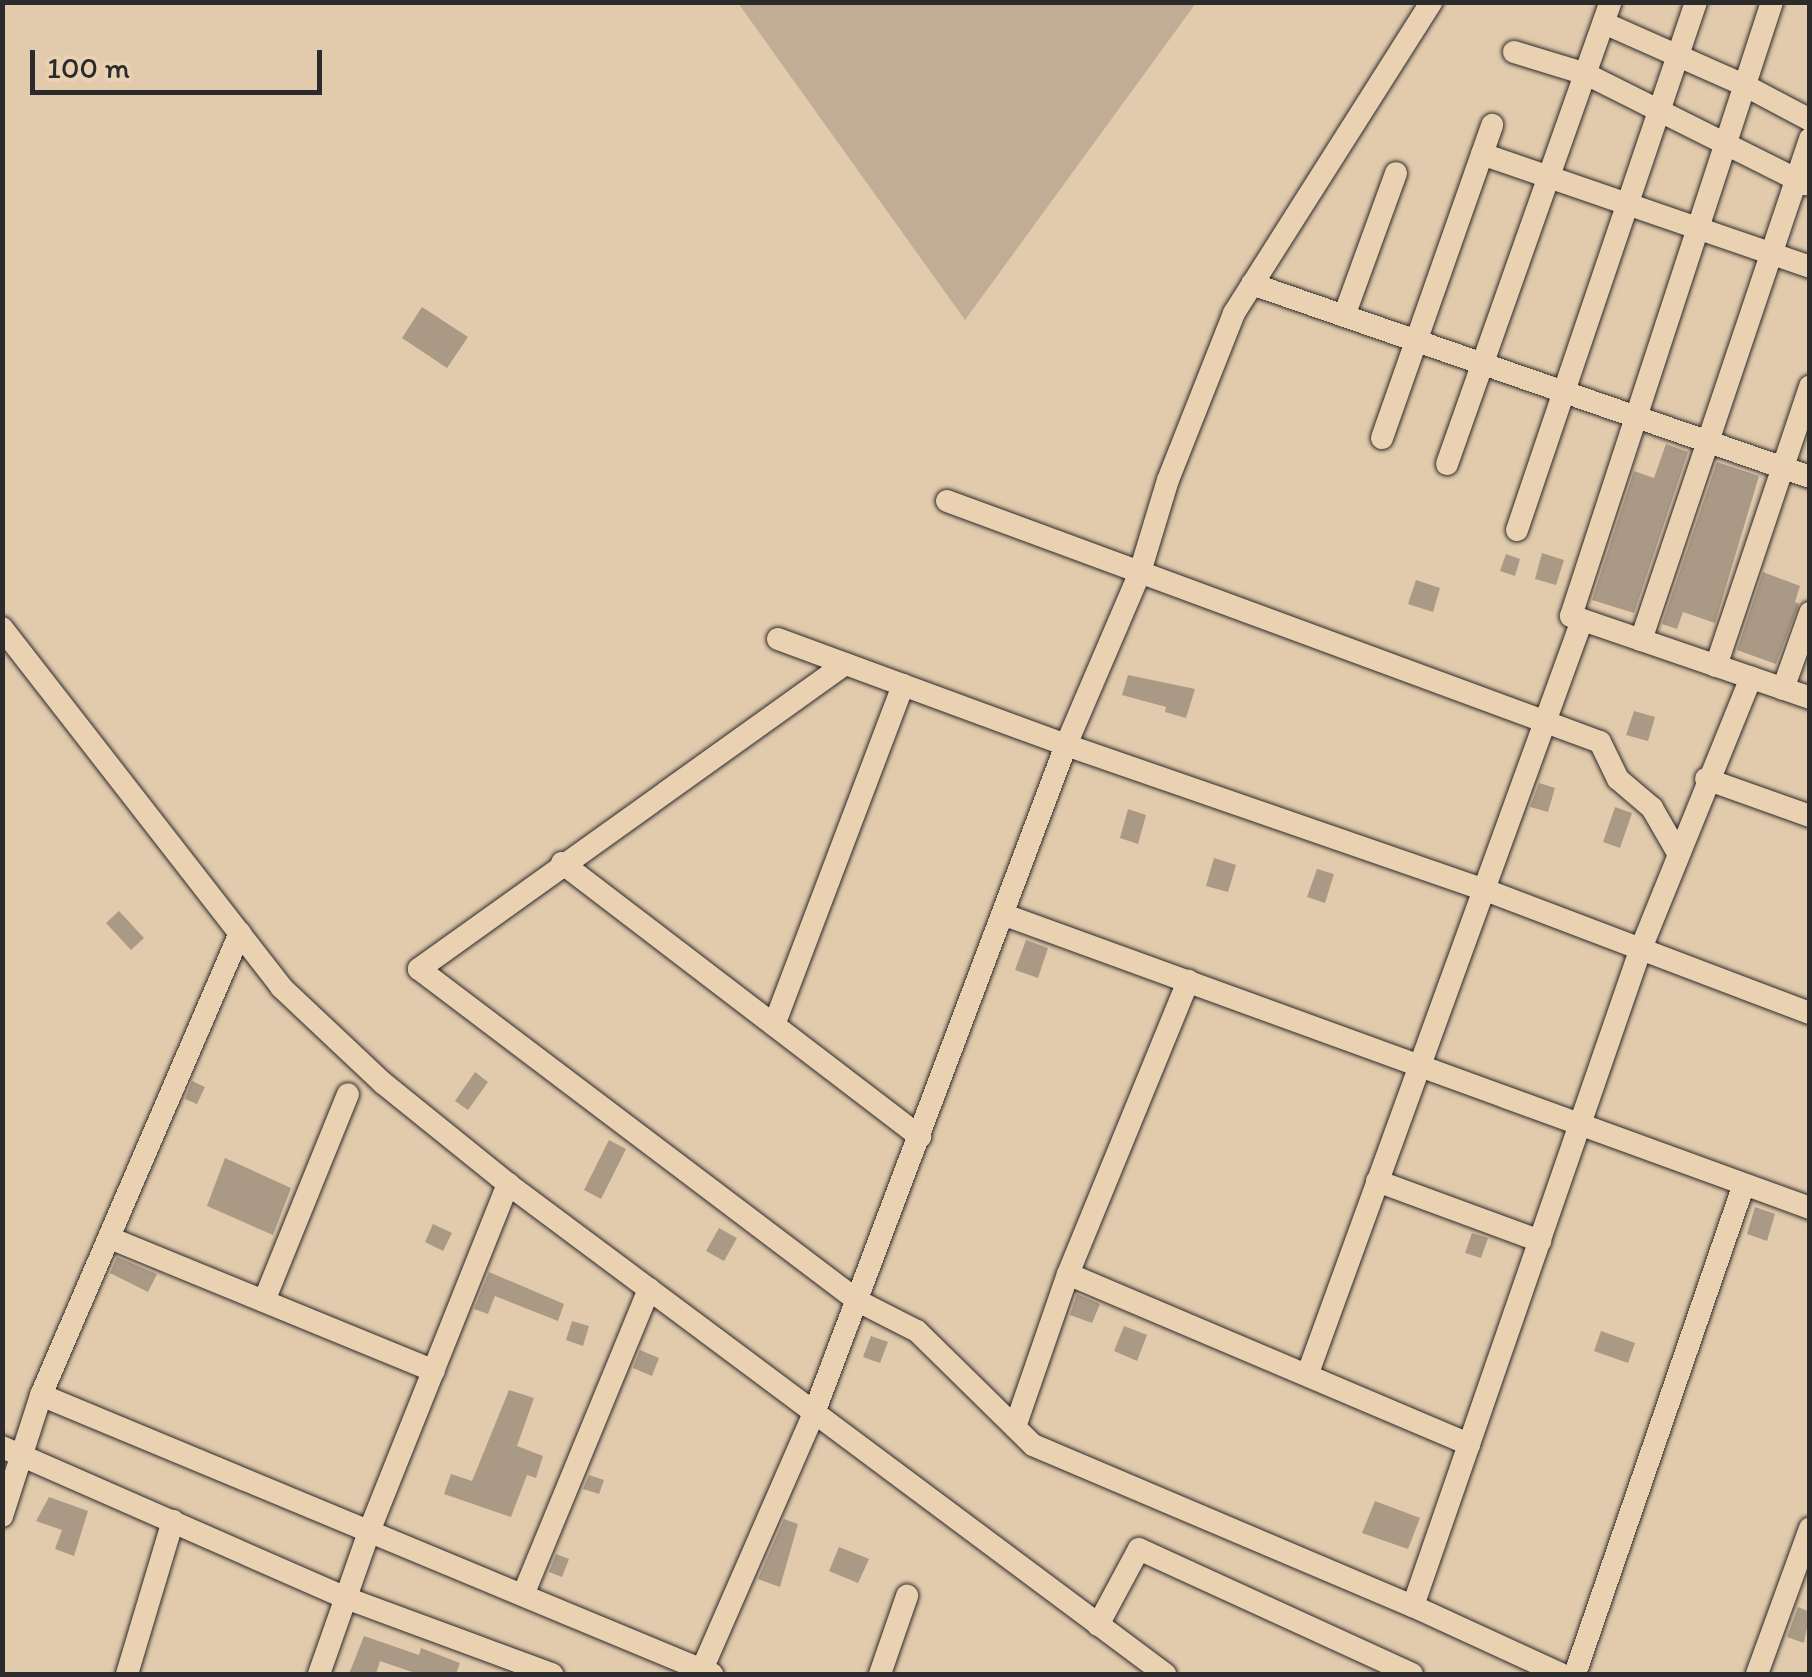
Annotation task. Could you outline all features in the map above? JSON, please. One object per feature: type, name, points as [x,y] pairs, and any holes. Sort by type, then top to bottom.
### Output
[{"type":"street","points":[[41,1395],[704,1673],[858,1302],[1066,746],[1140,572],[1168,480],[1234,313],[1431,2]]},
{"type":"street","points":[[1517,530],[1696,2]]},
{"type":"street","points":[[1772,2],[1571,616],[1810,698]]},
{"type":"street","points":[[1447,464],[1608,13],[1678,56],[1810,120]]},
{"type":"street","points":[[1514,52],[1586,74],[1803,182]]},
{"type":"street","points":[[1382,438],[1492,125]]},
{"type":"street","points":[[1642,640],[1771,254],[1803,182],[1810,139]]},
{"type":"street","points":[[1482,154],[1810,267]]},
{"type":"street","points":[[1344,316],[1396,174]]},
{"type":"street","points":[[1252,284],[1810,477]]},
{"type":"street","points":[[1716,666],[1810,386]]},
{"type":"street","points":[[947,501],[1600,742],[1618,779],[1652,808],[1678,853]]},
{"type":"street","points":[[1783,689],[1810,613]]},
{"type":"street","points":[[1308,1373],[1582,620]]},
{"type":"street","points":[[2,628],[281,988],[383,1083],[508,1184],[1166,1674]]},
{"type":"street","points":[[778,640],[1066,746],[1482,889],[1810,1014]]},
{"type":"street","points":[[845,664],[419,969],[858,1302],[917,1332],[1034,1445],[1413,1606],[1560,1674]]},
{"type":"street","points":[[1413,1606],[1640,950],[1706,779],[1751,678]]},
{"type":"street","points":[[774,1025],[903,685]]},
{"type":"street","points":[[1706,779],[1810,816]]},
{"type":"street","points":[[562,863],[920,1137]]},
{"type":"street","points":[[1005,915],[1810,1208]]},
{"type":"street","points":[[2,1516],[12,1451],[41,1395],[240,933]]},
{"type":"street","points":[[1016,1427],[1068,1274],[1188,980]]},
{"type":"street","points":[[264,1301],[348,1094]]},
{"type":"street","points":[[1378,1181],[1540,1241]]},
{"type":"street","points":[[320,1674],[370,1530],[508,1184]]},
{"type":"street","points":[[1575,1674],[1744,1184]]},
{"type":"street","points":[[110,1238],[434,1371]]},
{"type":"street","points":[[1068,1274],[1469,1444]]},
{"type":"street","points":[[524,1595],[648,1289]]},
{"type":"street","points":[[12,1451],[346,1598],[552,1674]]},
{"type":"street","points":[[126,1674],[173,1521]]},
{"type":"street","points":[[1758,1674],[1810,1528]]},
{"type":"street","points":[[1098,1624],[1139,1549],[1412,1674]]},
{"type":"street","points":[[880,1674],[907,1596]]},
{"type":"shaded area","points":[[738,3],[1196,3],[965,320]]},
{"type":"building","points":[[422,307],[468,337],[447,368],[402,338]]},
{"type":"building","points":[[1666,444],[1688,452],[1634,613],[1592,600],[1634,471],[1654,478]]},
{"type":"building","points":[[1717,462],[1759,476],[1715,623],[1683,612],[1677,629],[1662,624]]},
{"type":"building","points":[[1542,553],[1564,560],[1556,585],[1535,579]]},
{"type":"building","points":[[1506,554],[1520,559],[1515,576],[1500,571]]},
{"type":"building","points":[[1763,572],[1800,586],[1795,602],[1799,604],[1776,664],[1737,650]]},
{"type":"building","points":[[1416,580],[1440,588],[1433,612],[1408,604]]},
{"type":"building","points":[[1128,675],[1195,689],[1186,718],[1165,712],[1166,707],[1122,695]]},
{"type":"building","points":[[1634,711],[1655,717],[1648,741],[1626,735]]},
{"type":"building","points":[[1539,783],[1555,788],[1548,812],[1530,807]]},
{"type":"building","points":[[1615,807],[1632,813],[1620,848],[1603,842]]},
{"type":"building","points":[[1128,809],[1146,815],[1138,844],[1120,838]]},
{"type":"building","points":[[1214,858],[1236,865],[1228,892],[1206,886]]},
{"type":"building","points":[[1317,869],[1334,874],[1325,903],[1307,897]]},
{"type":"building","points":[[119,911],[144,938],[131,950],[106,923]]},
{"type":"building","points":[[1026,940],[1048,948],[1038,978],[1015,970]]},
{"type":"building","points":[[475,1072],[488,1082],[468,1110],[455,1101]]},
{"type":"building","points":[[192,1081],[205,1087],[197,1104],[185,1099]]},
{"type":"building","points":[[609,1140],[626,1149],[601,1199],[584,1190]]},
{"type":"building","points":[[225,1158],[291,1188],[273,1235],[207,1206]]},
{"type":"building","points":[[1755,1207],[1775,1214],[1767,1241],[1747,1234]]},
{"type":"building","points":[[433,1224],[452,1233],[443,1251],[425,1242]]},
{"type":"building","points":[[719,1228],[737,1238],[724,1261],[706,1251]]},
{"type":"building","points":[[1472,1233],[1488,1238],[1481,1258],[1465,1253]]},
{"type":"building","points":[[117,1257],[157,1274],[148,1292],[110,1273]]},
{"type":"building","points":[[489,1272],[564,1304],[558,1321],[495,1296],[488,1314],[474,1309]]},
{"type":"building","points":[[1077,1294],[1100,1304],[1092,1323],[1070,1315]]},
{"type":"building","points":[[572,1321],[589,1326],[583,1346],[566,1340]]},
{"type":"building","points":[[1124,1326],[1147,1335],[1137,1361],[1114,1351]]},
{"type":"building","points":[[1601,1331],[1635,1343],[1628,1363],[1594,1351]]},
{"type":"building","points":[[871,1336],[888,1342],[880,1363],[863,1357]]},
{"type":"building","points":[[640,1350],[659,1358],[652,1376],[633,1368]]},
{"type":"building","points":[[509,1390],[534,1398],[517,1446],[543,1456],[536,1478],[527,1475],[511,1517],[444,1494],[451,1474],[472,1481]]},
{"type":"building","points":[[589,1475],[604,1480],[599,1494],[583,1489]]},
{"type":"building","points":[[49,1497],[88,1511],[74,1556],[55,1549],[62,1530],[36,1521]]},
{"type":"building","points":[[1375,1501],[1420,1518],[1408,1549],[1362,1533]]},
{"type":"building","points":[[784,1519],[798,1524],[780,1587],[758,1579]]},
{"type":"building","points":[[839,1547],[869,1559],[858,1583],[829,1571]]},
{"type":"building","points":[[556,1554],[569,1559],[562,1577],[549,1572]]},
{"type":"building","points":[[1798,1607],[1810,1612],[1804,1643],[1787,1637]]},
{"type":"building","points":[[364,1636],[419,1655],[421,1648],[460,1663],[456,1674],[418,1674],[380,1661],[376,1674],[349,1674]]}]
